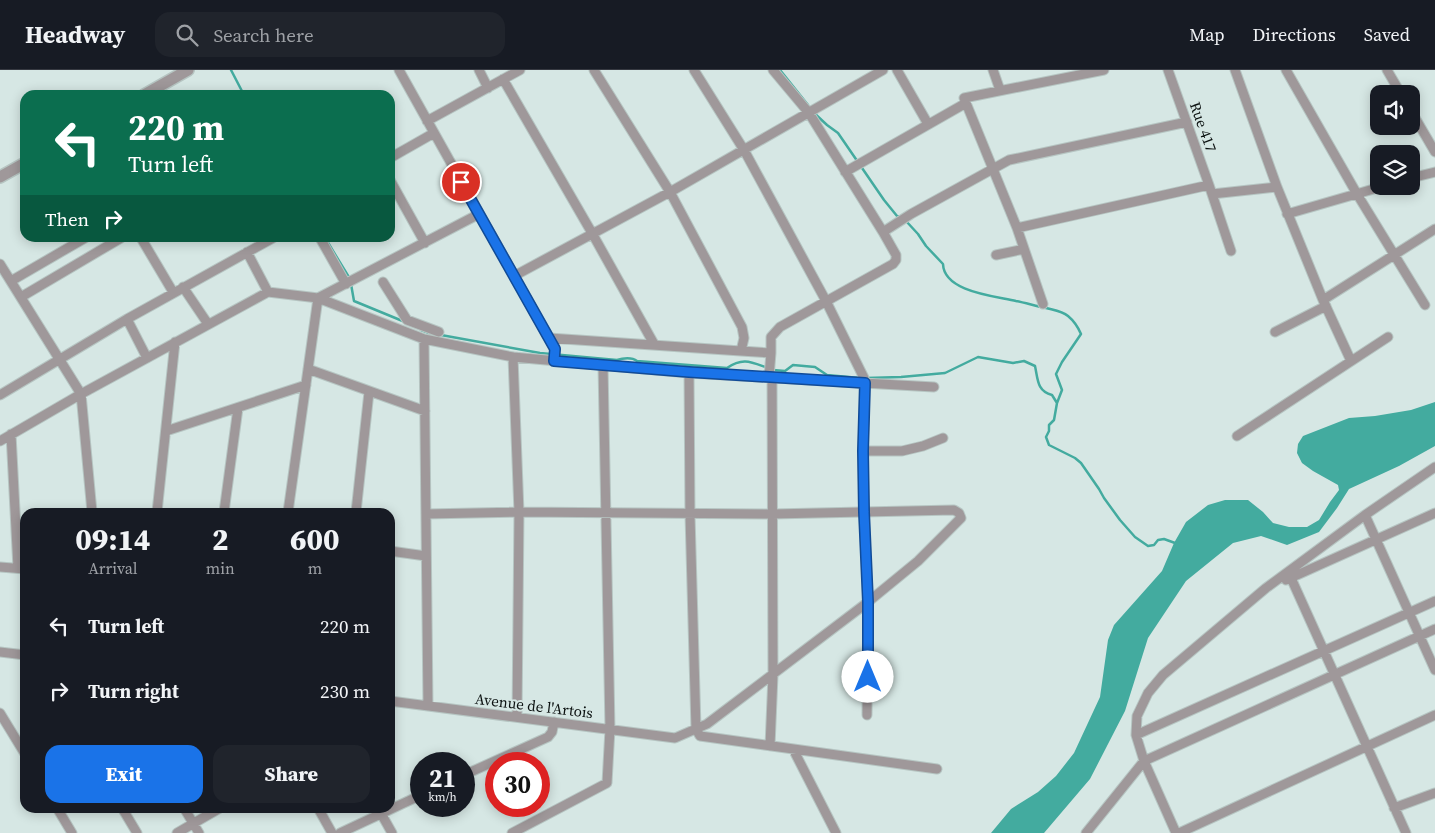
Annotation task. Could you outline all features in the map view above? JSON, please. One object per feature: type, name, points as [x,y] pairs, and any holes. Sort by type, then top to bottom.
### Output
[{"type":"street","points":[[153,90],[188,70]]},
{"type":"street","points":[[399,70],[548,338],[555,356]]},
{"type":"street","points":[[478,70],[488,88]]},
{"type":"street","points":[[428,121],[520,70]]},
{"type":"street","points":[[594,70],[670,192],[742,326],[744,338],[741,350]]},
{"type":"street","points":[[694,70],[744,150],[826,301],[864,380],[864,512],[868,602],[867,714]]},
{"type":"street","points":[[770,746],[772,675],[771,337],[780,326],[893,264],[896,260],[896,256],[883,232],[809,113],[772,70]]},
{"type":"street","points":[[514,276],[670,192],[883,70]]},
{"type":"street","points":[[897,70],[928,124]]},
{"type":"street","points":[[993,70],[1000,90]]},
{"type":"street","points":[[1043,304],[1017,228],[964,98],[1104,70]]},
{"type":"street","name":"Rue 417","points":[[1168,70],[1231,251]]},
{"type":"street","points":[[1235,70],[1287,214],[1324,303],[1351,361]]},
{"type":"street","points":[[1286,70],[1357,194],[1425,305]]},
{"type":"street","points":[[1387,70],[1396,85]]},
{"type":"street","points":[[503,79],[654,344]]},
{"type":"street","points":[[845,172],[966,103]]},
{"type":"street","points":[[883,232],[911,214],[1009,160],[1187,122]]},
{"type":"street","points":[[1420,126],[1435,152]]},
{"type":"street","points":[[395,155],[434,134]]},
{"type":"street","points":[[0,177],[20,166]]},
{"type":"street","points":[[1420,176],[1435,172]]},
{"type":"street","points":[[1017,228],[1211,190],[1277,187]]},
{"type":"street","points":[[395,189],[425,243]]},
{"type":"street","points":[[1287,214],[1370,190]]},
{"type":"street","points":[[318,298],[480,214]]},
{"type":"street","points":[[1275,332],[1324,303],[1435,229]]},
{"type":"street","points":[[11,281],[79,242]]},
{"type":"street","points":[[21,298],[114,242]]},
{"type":"street","points":[[143,242],[173,292]]},
{"type":"street","points":[[0,395],[127,318],[262,242]]},
{"type":"street","points":[[322,242],[346,284]]},
{"type":"street","points":[[996,255],[1024,249]]},
{"type":"street","points":[[246,252],[268,292]]},
{"type":"street","points":[[0,264],[81,394],[92,508]]},
{"type":"street","points":[[383,282],[405,325],[424,339],[513,357],[555,356],[603,365],[770,377],[864,380],[934,387]]},
{"type":"street","points":[[183,286],[208,324]]},
{"type":"street","points":[[0,441],[81,394],[268,292],[318,298],[405,325],[439,332]]},
{"type":"street","points":[[289,508],[318,298]]},
{"type":"street","points":[[127,318],[147,358]]},
{"type":"street","points":[[1236,436],[1388,337]]},
{"type":"street","points":[[548,338],[770,353]]},
{"type":"street","points":[[424,339],[428,706]]},
{"type":"street","points":[[157,508],[175,342]]},
{"type":"street","points":[[513,357],[519,512],[517,717]]},
{"type":"street","points":[[512,833],[607,783],[610,729],[603,365]]},
{"type":"street","points":[[308,369],[425,411]]},
{"type":"street","points":[[689,372],[690,514],[696,729],[700,736],[937,769]]},
{"type":"street","points":[[166,432],[306,385]]},
{"type":"street","points":[[356,508],[370,392]]},
{"type":"street","points":[[225,508],[238,408]]},
{"type":"street","points":[[11,434],[20,555]]},
{"type":"street","points":[[863,451],[902,451],[923,446],[943,438]]},
{"type":"street","points":[[1435,468],[1365,514],[1261,592],[1163,675],[1148,693],[1138,716],[1136,735],[1144,761],[1177,833],[1435,715]]},
{"type":"street","points":[[426,514],[519,512],[772,514],[954,510],[959,513],[961,518],[918,561],[868,602],[772,675],[707,724],[696,729]]},
{"type":"street","points":[[1261,592],[1435,513]]},
{"type":"street","points":[[1365,514],[1435,670]]},
{"type":"street","points":[[395,552],[426,556]]},
{"type":"street","points":[[0,566],[20,568]]},
{"type":"street","points":[[1291,578],[1406,833]]},
{"type":"street","points":[[1136,735],[1435,601]]},
{"type":"street","points":[[1086,833],[1144,761],[1435,628]]},
{"type":"street","points":[[0,652],[20,654]]},
{"type":"street","name":"Avenue de l'Artois","points":[[395,702],[676,738],[696,729]]},
{"type":"street","points":[[0,713],[20,746]]},
{"type":"street","points":[[475,770],[548,737],[552,732],[554,722]]},
{"type":"street","points":[[793,750],[836,833]]},
{"type":"street","points":[[1394,808],[1435,793]]},
{"type":"street","points":[[395,805],[410,799]]},
{"type":"street","points":[[60,813],[72,833]]},
{"type":"street","points":[[125,813],[137,833]]},
{"type":"street","points":[[187,813],[199,833]]},
{"type":"street","points":[[177,833],[211,813]]},
{"type":"street","points":[[321,813],[332,833]]},
{"type":"street","points":[[340,833],[375,813]]},
{"type":"street","points":[[382,813],[392,833]]},
{"type":"shaded area","points":[[1435,402],[1435,446],[1399,466],[1349,489],[1319,532],[1287,545],[1261,536],[1233,543],[1186,581],[1148,638],[1125,711],[1090,779],[1044,833],[991,833],[1011,809],[1038,792],[1056,776],[1074,753],[1100,697],[1108,640],[1114,625],[1162,571],[1174,543],[1186,522],[1208,505],[1225,500],[1248,500],[1273,523],[1289,527],[1307,527],[1319,520],[1339,490],[1338,485],[1302,463],[1297,453],[1298,444],[1303,436],[1349,418],[1411,410]]},
{"type":"waterway","points":[[231,70],[241,90]]},
{"type":"waterway","points":[[780,70],[808,105]]},
{"type":"waterway","points":[[813,112],[838,133],[884,200],[897,216],[902,217]]},
{"type":"waterway","points":[[906,221],[943,264],[946,273],[952,281],[961,287],[1057,311],[1066,314],[1074,322],[1081,334],[1056,374],[1062,390],[1057,403]]},
{"type":"waterway","points":[[328,242],[350,279]]},
{"type":"waterway","points":[[351,284],[354,301],[405,322]]},
{"type":"waterway","points":[[421,330],[434,335],[540,353],[617,360],[630,358],[637,361],[727,368],[738,363],[747,362],[768,368]]},
{"type":"waterway","points":[[866,378],[945,373],[978,357],[1013,363],[1024,361],[1035,366],[1041,388],[1052,395],[1057,403],[1054,420],[1049,425],[1046,437],[1049,445],[1081,463],[1120,520],[1135,537],[1148,546],[1164,539],[1175,543]]},
{"type":"waterway","points":[[773,370],[785,371],[793,365],[815,367],[827,375],[860,378]]},
{"type":"route","points":[[461,182],[555,349],[554,361],[865,383],[863,451],[868,602],[868,677]]}]
